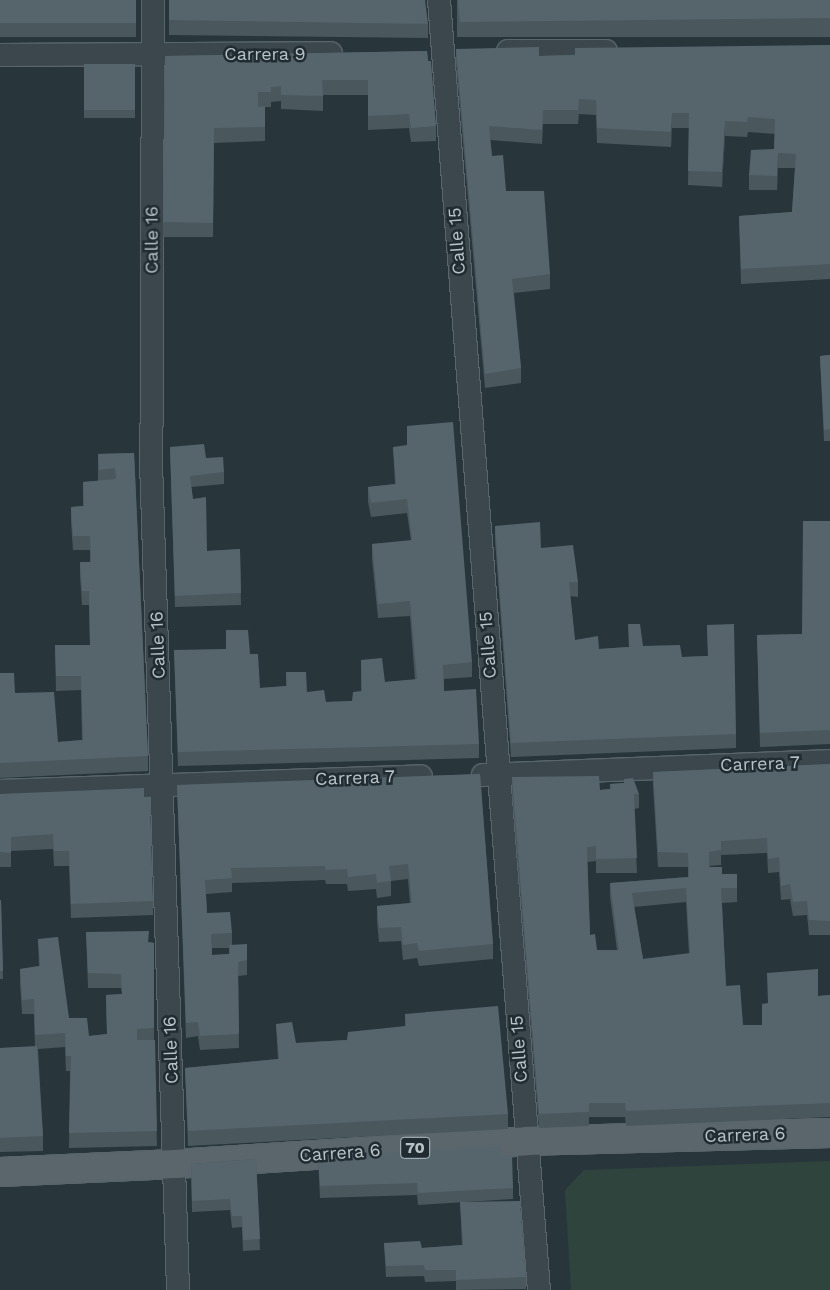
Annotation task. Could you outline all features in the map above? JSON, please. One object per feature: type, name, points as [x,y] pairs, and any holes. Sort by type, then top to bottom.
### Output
[{"type":"main road","name":"Carrera 6","points":[[0,1172],[175,1164],[527,1141],[830,1133]]},
{"type":"street","name":"Calle 16","points":[[152,0],[151,462],[178,1290]]},
{"type":"street","name":"Calle 15","points":[[438,0],[453,52],[498,774],[540,1290]]},
{"type":"street","points":[[453,52],[631,50]]},
{"type":"street","name":"Carrera 9","points":[[0,55],[356,53]]},
{"type":"street","name":"Carrera 7","points":[[0,791],[830,761]]},
{"type":"green space","points":[[830,1161],[830,1290],[571,1290],[565,1190],[584,1170]]},
{"type":"building","points":[[0,0],[136,0],[136,23],[0,23]]},
{"type":"building","points":[[169,0],[425,0],[428,24],[169,20]]},
{"type":"building","points":[[458,0],[830,0],[830,18],[460,22]]},
{"type":"building","points":[[830,45],[830,264],[741,269],[739,216],[792,212],[796,154],[778,153],[777,176],[749,175],[751,150],[774,149],[775,119],[748,117],[747,122],[725,121],[722,172],[688,171],[689,113],[672,113],[671,132],[597,128],[596,100],[579,99],[578,110],[543,110],[542,130],[489,126],[492,156],[503,155],[506,191],[544,191],[550,274],[512,279],[521,368],[485,374],[456,49],[539,47],[539,56],[575,55],[575,48]]},
{"type":"building","points":[[427,51],[428,61],[431,61],[436,126],[411,128],[409,114],[368,116],[368,80],[322,80],[323,96],[281,95],[281,86],[271,87],[271,92],[258,92],[258,107],[265,106],[265,127],[214,128],[213,223],[163,222],[165,56]]},
{"type":"building","points":[[84,64],[135,64],[135,110],[84,110]]},
{"type":"building","points":[[830,355],[830,429],[824,430],[820,356]]},
{"type":"building","points":[[453,422],[472,662],[443,665],[444,691],[476,689],[479,744],[178,752],[174,650],[226,649],[226,630],[248,630],[250,654],[258,654],[260,688],[287,686],[286,672],[306,672],[307,692],[324,690],[326,702],[352,701],[353,692],[362,691],[361,660],[382,658],[385,682],[417,679],[410,601],[378,604],[372,544],[412,540],[407,499],[371,503],[368,487],[396,484],[393,447],[407,445],[407,426]]},
{"type":"building","points":[[204,444],[206,458],[223,457],[224,472],[190,476],[193,499],[206,497],[207,551],[240,549],[241,593],[175,596],[170,447]]},
{"type":"building","points":[[134,453],[148,756],[0,763],[0,673],[14,673],[15,693],[54,692],[58,742],[83,740],[81,676],[56,676],[55,645],[90,645],[89,591],[82,591],[80,562],[91,562],[90,536],[73,536],[71,507],[84,506],[83,482],[116,479],[115,468],[99,470],[98,454]]},
{"type":"building","points":[[803,521],[830,521],[830,730],[760,733],[757,635],[802,634]]},
{"type":"building","points":[[540,522],[541,548],[573,545],[578,582],[569,582],[575,640],[598,636],[599,649],[629,647],[628,624],[640,624],[643,646],[680,645],[682,657],[708,656],[707,625],[734,624],[736,734],[511,743],[495,526]]},
{"type":"building","points":[[830,764],[830,921],[809,920],[807,901],[793,902],[790,884],[781,886],[779,857],[768,859],[767,838],[721,841],[721,850],[709,852],[709,867],[722,867],[722,874],[737,874],[737,888],[721,888],[726,986],[740,985],[743,1025],[762,1025],[762,1004],[768,1003],[767,973],[818,969],[818,996],[830,995],[830,1103],[626,1111],[625,1103],[589,1103],[589,1112],[539,1114],[512,777],[599,776],[600,790],[611,789],[610,784],[624,783],[624,779],[633,778],[639,794],[634,794],[637,858],[596,859],[596,846],[587,847],[590,935],[595,934],[597,950],[619,950],[610,883],[689,877],[688,853],[658,852],[653,772]],"holes":[[[686,888],[690,953],[643,959],[632,893]]]},
{"type":"building","points":[[480,774],[493,944],[419,951],[417,943],[403,945],[401,927],[379,928],[377,906],[412,903],[408,864],[389,866],[391,881],[377,883],[376,874],[348,877],[347,869],[326,870],[325,866],[231,868],[232,878],[205,880],[207,913],[230,912],[232,933],[211,934],[212,955],[230,954],[229,945],[247,944],[247,960],[238,962],[239,1034],[200,1036],[198,1022],[186,1023],[177,785]]},
{"type":"building","points":[[144,788],[144,797],[150,798],[153,901],[71,904],[69,851],[54,851],[53,834],[11,837],[11,853],[0,852],[0,794]]},
{"type":"building","points":[[1,900],[3,971],[0,971]]},
{"type":"building","points":[[149,931],[148,942],[154,943],[154,1028],[137,1029],[137,1040],[155,1040],[157,1131],[69,1133],[71,1056],[66,1056],[65,1033],[35,1035],[34,999],[22,1000],[20,969],[40,966],[38,939],[58,937],[69,1018],[87,1018],[89,1036],[107,1034],[106,995],[122,994],[121,974],[88,973],[86,932]]},
{"type":"building","points":[[498,1006],[508,1114],[188,1131],[185,1068],[279,1059],[276,1024],[292,1022],[296,1043],[347,1040],[348,1032],[406,1026],[405,1014]]},
{"type":"building","points":[[37,1046],[43,1136],[0,1138],[0,1048]]},
{"type":"building","points":[[500,1147],[501,1156],[512,1155],[513,1188],[418,1193],[417,1183],[320,1186],[318,1156]]},
{"type":"building","points":[[256,1159],[260,1239],[243,1240],[242,1216],[232,1216],[230,1199],[192,1201],[191,1164]]},
{"type":"building","points":[[520,1201],[526,1277],[456,1280],[456,1270],[425,1270],[424,1265],[386,1266],[384,1243],[420,1241],[422,1248],[463,1245],[460,1202]]}]
